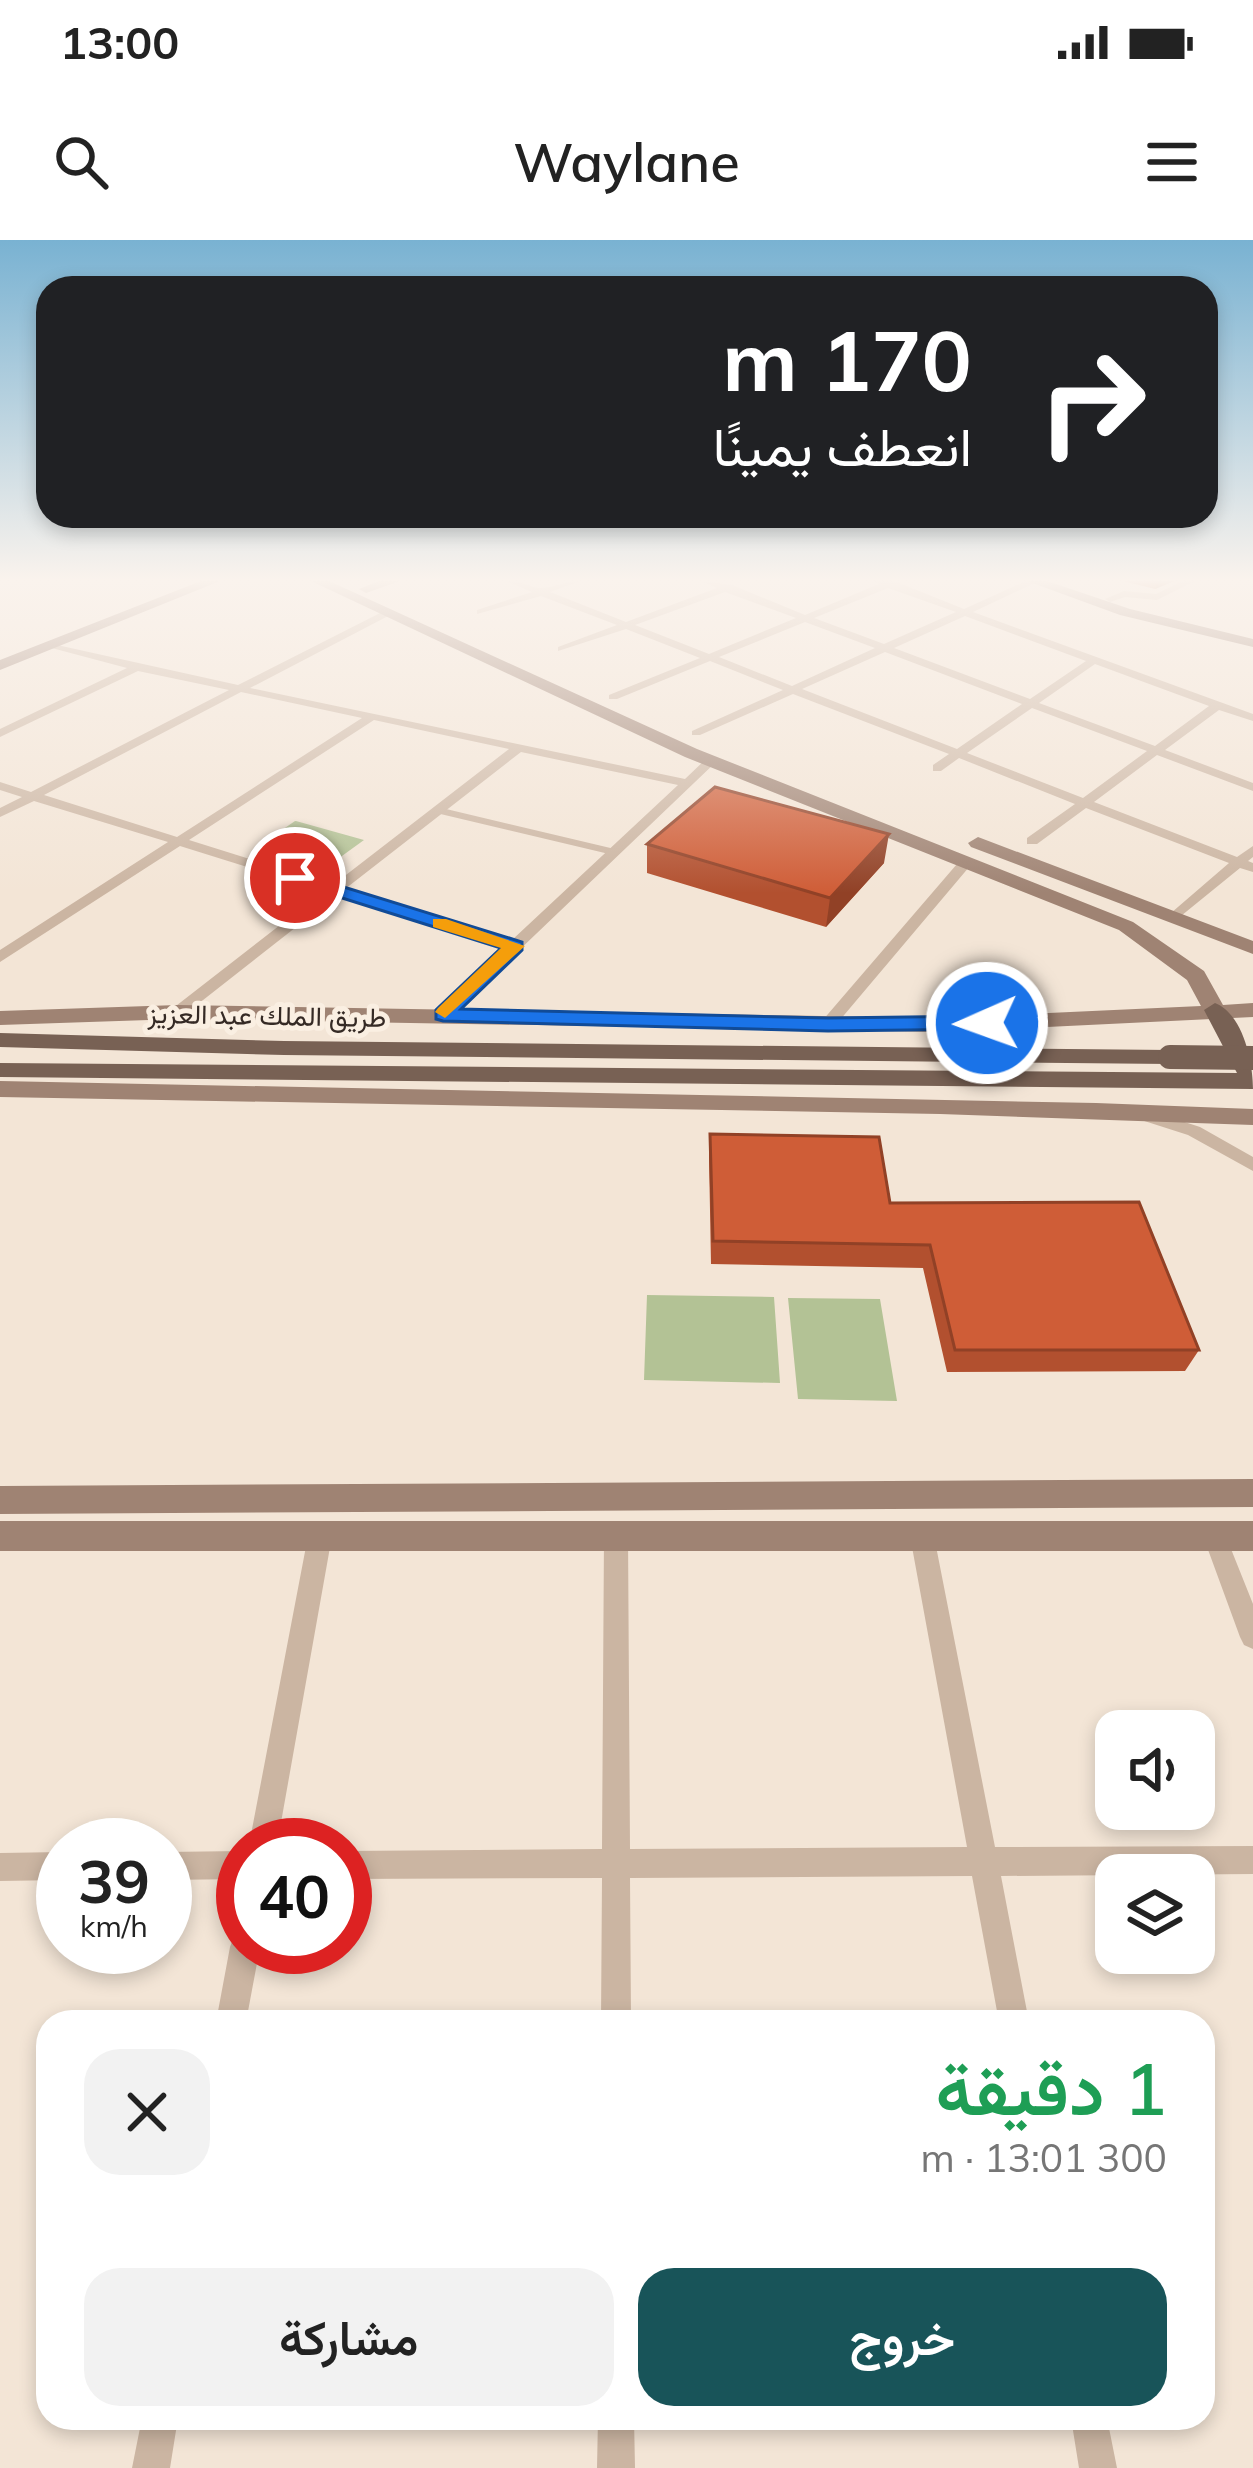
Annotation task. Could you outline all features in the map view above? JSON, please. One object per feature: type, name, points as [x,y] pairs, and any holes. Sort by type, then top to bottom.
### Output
[{"type":"main road","points":[[1215,1010],[1253,1081]]},
{"type":"main road","name":"طريق الملك عبد العزيز","points":[[0,1040],[1169,1069],[1253,1058]]},
{"type":"main road","points":[[0,1070],[1169,1069],[1253,1081]]},
{"type":"street","points":[[0,733],[101,685]]},
{"type":"street","points":[[219,685],[687,783]]},
{"type":"street","points":[[0,813],[247,685]]},
{"type":"street","points":[[544,685],[711,761],[1126,926],[1196,976],[1215,1010]]},
{"type":"street","points":[[587,685],[906,816]]},
{"type":"street","points":[[614,697],[644,685]]},
{"type":"street","points":[[780,685],[1246,866]]},
{"type":"street","points":[[696,733],[804,685]]},
{"type":"street","points":[[983,685],[1253,787]]},
{"type":"street","points":[[937,768],[1057,685]]},
{"type":"street","points":[[1161,685],[1253,718]]},
{"type":"street","points":[[1032,842],[1218,706]]},
{"type":"street","points":[[0,956],[374,716]]},
{"type":"street","points":[[178,1012],[518,747]]},
{"type":"street","points":[[443,1014],[711,761]]},
{"type":"street","points":[[0,786],[515,946]]},
{"type":"street","points":[[968,839],[1253,948]]},
{"type":"street","points":[[1176,916],[1246,866],[1253,850]]},
{"type":"street","points":[[828,1024],[968,860]]},
{"type":"street","points":[[0,1018],[178,1012],[941,1025],[1253,1010]]},
{"type":"street","points":[[0,1089],[964,1104],[1253,1117]]},
{"type":"street","points":[[1134,1112],[1195,1131],[1253,1165]]},
{"type":"street","points":[[0,1500],[1253,1493]]},
{"type":"street","points":[[616,1535],[616,2010]]},
{"type":"street","points":[[0,1536],[1253,1536]]},
{"type":"street","points":[[268,1818],[320,1536]]},
{"type":"street","points":[[922,1536],[1012,2010]]},
{"type":"street","points":[[1215,1536],[1253,1637]]},
{"type":"street","points":[[372,1865],[1253,1860]]},
{"type":"street","points":[[0,1867],[36,1867]]},
{"type":"street","points":[[233,2010],[240,1974]]},
{"type":"street","points":[[151,2468],[158,2430]]},
{"type":"street","points":[[616,2430],[616,2468]]},
{"type":"street","points":[[1090,2430],[1098,2468]]},
{"type":"lane","points":[[437,810],[614,852]]},
{"type":"green space","points":[[295,821],[364,840],[335,861],[266,841]]},
{"type":"green space","points":[[647,1295],[774,1297],[780,1383],[644,1380]]},
{"type":"green space","points":[[788,1298],[880,1299],[897,1401],[798,1399]]},
{"type":"building","points":[[715,787],[889,834],[830,898],[647,844]]},
{"type":"building","points":[[710,1134],[879,1137],[890,1203],[1139,1202],[1199,1350],[955,1350],[930,1245],[713,1241]]},
{"type":"slow traffic","points":[[439,923],[515,946],[445,1012]]},
{"type":"route","points":[[295,878],[515,946],[443,1014],[828,1024],[987,1023]]}]
